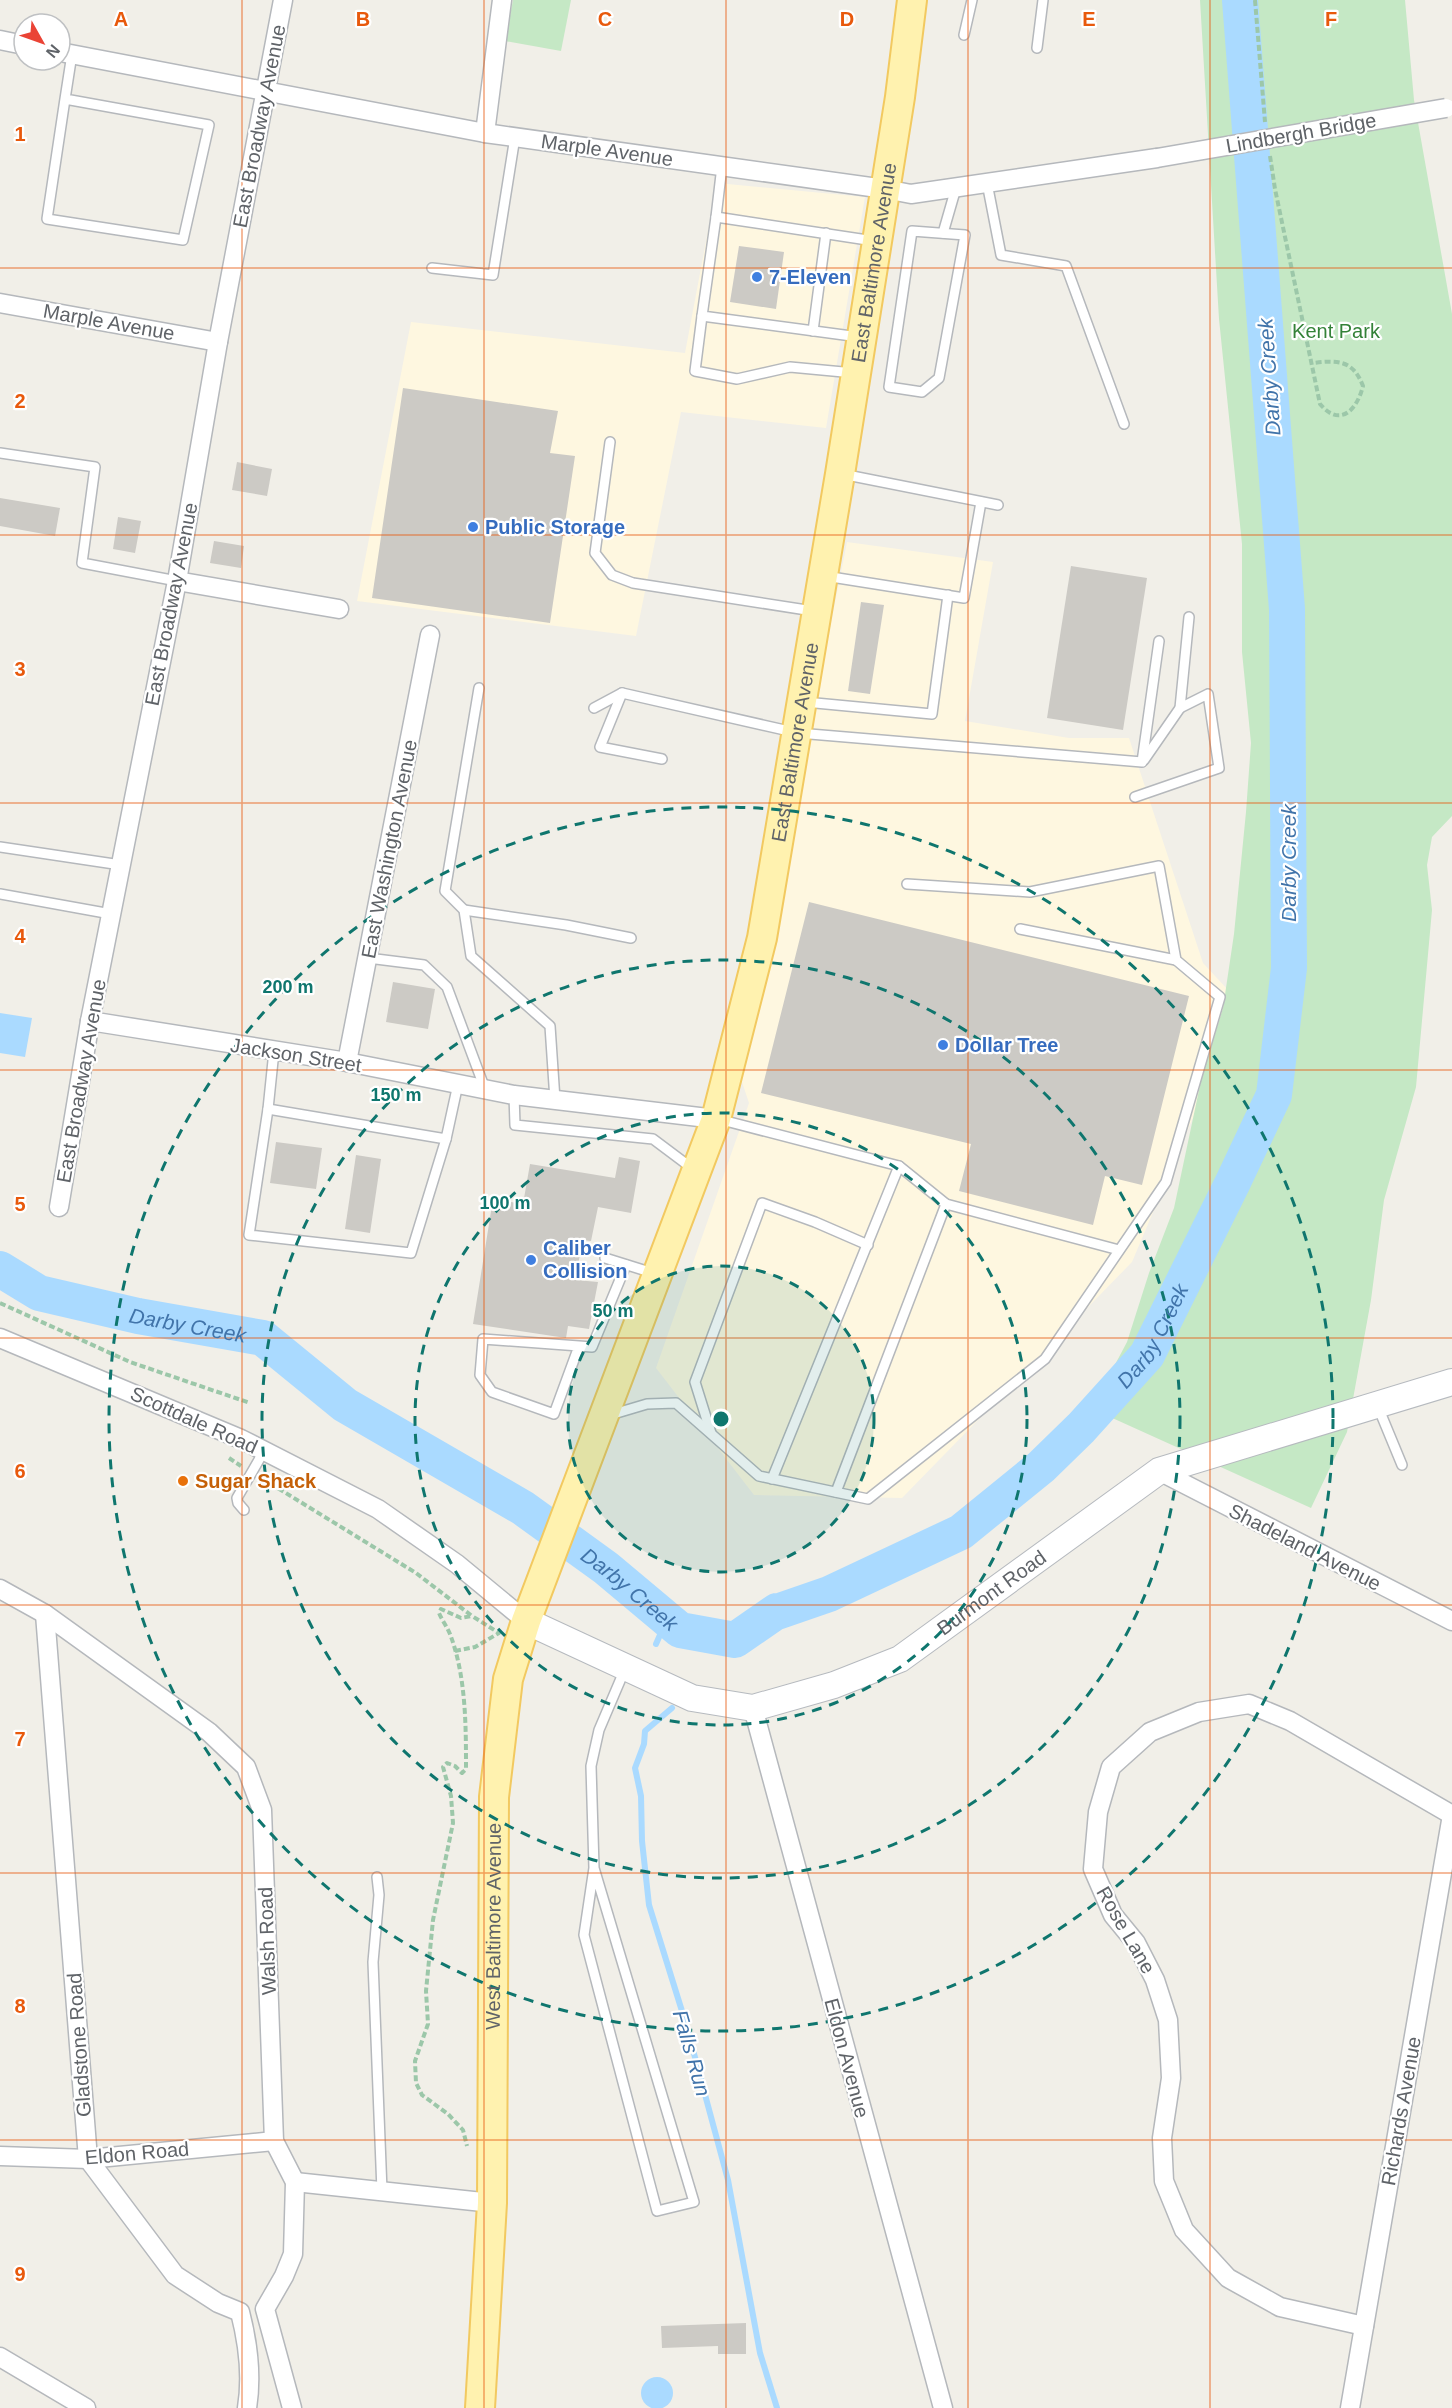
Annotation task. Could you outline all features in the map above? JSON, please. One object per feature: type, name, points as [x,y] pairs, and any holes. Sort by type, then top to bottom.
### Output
[{"type":"main road","name":"East Baltimore Avenue","points":[[588,1461],[716,1119],[762,938],[824,576],[900,97],[912,0]]},
{"type":"main road","name":"West Baltimore Avenue","points":[[480,2408],[492,2203],[494,1797],[508,1679],[526,1621],[588,1461]]},
{"type":"street","name":"East Broadway Avenue","points":[[58,1207],[90,1021],[177,580],[218,342],[283,0]]},
{"type":"street","points":[[485,133],[502,0]]},
{"type":"street","name":"Marple Avenue","points":[[72,54],[485,133],[911,194],[1157,158]]},
{"type":"street","name":"Lindbergh Bridge","points":[[1157,158],[1449,108]]},
{"type":"street","name":"Marple Avenue","points":[[0,303],[218,342]]},
{"type":"street","points":[[177,580],[339,609]]},
{"type":"street","name":"East Washington Avenue","points":[[347,1062],[430,635]]},
{"type":"street","name":"Jackson Street","points":[[90,1021],[347,1062],[514,1095],[716,1119]]},
{"type":"street","name":"Scottdale Road","points":[[0,1338],[241,1439],[378,1509],[457,1564],[526,1621]]},
{"type":"street","name":"Burmont Road","points":[[526,1621],[692,1698],[753,1707],[834,1685],[900,1659],[1159,1471],[1377,1405],[1447,1388]]},
{"type":"street","name":"Shadeland Avenue","points":[[1159,1471],[1452,1621]]},
{"type":"street","name":"Walsh Road","points":[[0,1589],[45,1614],[210,1732],[246,1767],[262,1810],[274,2141],[295,2182],[293,2254],[266,2309]]},
{"type":"street","name":"Gladstone Road","points":[[45,1614],[88,2158]]},
{"type":"street","name":"Rose Lane","points":[[1364,2326],[1280,2307],[1228,2278],[1184,2230],[1164,2181],[1162,2138],[1171,2078],[1168,2020],[1155,1980],[1136,1943],[1113,1915],[1093,1869],[1098,1812],[1111,1767],[1150,1732],[1199,1712],[1249,1704],[1290,1721],[1452,1815]]},
{"type":"street","name":"Eldon Avenue","points":[[753,1707],[943,2408]]},
{"type":"street","name":"Richards Avenue","points":[[1350,2408],[1452,1815]]},
{"type":"street","name":"Eldon Road","points":[[0,2156],[88,2158],[274,2141]]},
{"type":"street","points":[[88,2158],[175,2275],[218,2302],[240,2312],[266,2309],[292,2408]]},
{"type":"street","points":[[295,2182],[492,2203]]},
{"type":"street","points":[[240,2312],[248,2357],[250,2390],[248,2408]]},
{"type":"street","points":[[0,2357],[86,2408]]},
{"type":"lane","points":[[964,35],[972,0]]},
{"type":"lane","points":[[1037,48],[1043,0]]},
{"type":"lane","points":[[65,99],[209,125],[183,240],[47,219],[65,99],[66,72]]},
{"type":"lane","points":[[432,268],[493,275],[515,137]]},
{"type":"lane","points":[[722,166],[695,371],[737,379],[790,367],[855,373]]},
{"type":"lane","points":[[987,183],[1001,255],[1066,266],[1124,424]]},
{"type":"lane","points":[[943,233],[956,188]]},
{"type":"lane","points":[[716,217],[876,241]]},
{"type":"lane","points":[[912,231],[943,233],[965,235],[939,378],[922,392],[889,387],[912,231]]},
{"type":"lane","points":[[813,331],[826,233]]},
{"type":"lane","points":[[702,316],[862,337]]},
{"type":"lane","points":[[610,442],[595,553],[612,575],[633,583],[818,612]]},
{"type":"lane","points":[[0,453],[95,467],[82,563],[177,580]]},
{"type":"lane","points":[[840,474],[998,506]]},
{"type":"lane","points":[[824,576],[964,598],[981,502]]},
{"type":"lane","points":[[803,702],[932,714],[948,595]]},
{"type":"lane","points":[[1180,708],[1189,617]]},
{"type":"lane","points":[[1142,762],[1159,641]]},
{"type":"lane","points":[[478,688],[445,891],[464,910],[471,956],[550,1026],[555,1100]]},
{"type":"lane","points":[[594,708],[622,693],[798,733],[1142,762]]},
{"type":"lane","points":[[622,693],[600,747],[662,759]]},
{"type":"lane","points":[[1135,797],[1220,768],[1208,694],[1180,708],[1142,762]]},
{"type":"lane","points":[[0,847],[121,865]]},
{"type":"lane","points":[[907,884],[1029,892],[1159,866],[1176,960]]},
{"type":"lane","points":[[0,894],[111,914]]},
{"type":"lane","points":[[464,910],[566,925],[631,938]]},
{"type":"lane","points":[[605,1417],[647,1404],[676,1403],[759,1476],[868,1499],[1045,1359],[1166,1182],[1220,998],[1176,960],[1020,929]]},
{"type":"lane","points":[[368,958],[424,965],[447,987],[485,1089]]},
{"type":"lane","points":[[274,1051],[268,1109],[249,1235],[411,1253],[446,1139],[458,1084]]},
{"type":"lane","points":[[514,1095],[515,1125],[653,1139],[697,1173]]},
{"type":"lane","points":[[268,1109],[446,1139]]},
{"type":"lane","points":[[716,1119],[899,1166],[946,1204],[1119,1250]]},
{"type":"lane","points":[[772,1479],[899,1166]]},
{"type":"lane","points":[[712,1435],[695,1382],[762,1203],[815,1222],[868,1245]]},
{"type":"lane","points":[[836,1492],[946,1204]]},
{"type":"lane","points":[[605,1258],[659,1274]]},
{"type":"lane","points":[[579,1346],[554,1414],[492,1392],[480,1375],[483,1339],[579,1346],[592,1347],[626,1265]]},
{"type":"lane","points":[[1377,1405],[1402,1465]]},
{"type":"lane","points":[[244,1510],[237,1498],[264,1450]]},
{"type":"lane","points":[[594,1868],[694,2202],[657,2211],[584,1935],[594,1868],[591,1766],[599,1730],[610,1699],[626,1667]]},
{"type":"lane","points":[[377,1877],[379,1894],[373,1962],[382,2191]]},
{"type":"path","points":[[1255,0],[1266,123]]},
{"type":"path","points":[[1269,145],[1275,189],[1320,404],[1327,413],[1336,416],[1346,414],[1354,407],[1363,386],[1359,375],[1350,365],[1330,361],[1313,363]]},
{"type":"path","points":[[0,1303],[130,1362],[250,1403]]},
{"type":"path","points":[[230,1458],[416,1573],[472,1616],[499,1633],[475,1647],[455,1651]]},
{"type":"path","points":[[468,2151],[463,2130],[448,2114],[422,2096],[416,2083],[415,2061],[428,2024],[426,1991],[433,1920],[453,1823],[451,1796],[443,1767],[447,1763],[455,1766],[462,1773],[466,1769],[464,1701],[455,1651],[449,1632],[439,1613],[441,1609],[461,1618],[472,1616]]},
{"type":"shaded area","points":[[717,183],[865,197],[826,428],[681,412],[636,636],[357,601],[411,322],[685,353]]},
{"type":"shaded area","points":[[847,542],[993,562],[965,721],[1069,738],[1129,738],[1203,963],[1241,1004],[1132,1262],[902,1498],[754,1495],[656,1368],[749,1103],[741,1079]]},
{"type":"green space","points":[[513,0],[571,0],[561,51],[505,41]]},
{"type":"green space","name":"Kent Park","points":[[1200,0],[1405,0],[1414,100],[1452,314],[1452,816],[1432,837],[1427,865],[1432,910],[1416,1087],[1384,1200],[1371,1300],[1347,1432],[1311,1508],[1088,1407],[1101,1391],[1127,1342],[1149,1273],[1174,1208],[1202,1076],[1223,1008],[1234,934],[1246,812],[1251,743],[1242,652],[1242,544],[1219,319]]},
{"type":"water","points":[[0,1013],[32,1018],[25,1057],[0,1053]]},
{"type":"water","points":[[657,2377],[668,2382],[673,2393],[668,2404],[657,2409],[646,2404],[641,2393],[646,2382]]},
{"type":"building","name":"7-Eleven","points":[[739,246],[784,252],[776,309],[730,302]]},
{"type":"building","name":"Public Storage","points":[[403,388],[558,411],[550,453],[575,456],[550,623],[372,598]]},
{"type":"building","points":[[237,462],[272,469],[267,496],[232,490]]},
{"type":"building","points":[[0,498],[60,508],[55,536],[0,526]]},
{"type":"building","points":[[118,517],[141,521],[135,553],[113,549]]},
{"type":"building","points":[[214,541],[244,546],[241,568],[210,563]]},
{"type":"building","points":[[1071,566],[1147,578],[1123,730],[1047,718]]},
{"type":"building","points":[[861,602],[884,605],[870,694],[848,691]]},
{"type":"building","points":[[809,902],[1189,996],[1142,1185],[1105,1176],[1093,1225],[959,1191],[971,1144],[761,1093]]},
{"type":"building","points":[[393,982],[435,989],[428,1029],[386,1022]]},
{"type":"building","points":[[276,1142],[322,1148],[316,1189],[270,1183]]},
{"type":"building","points":[[356,1155],[381,1159],[370,1233],[345,1229]]},
{"type":"building","name":"Caliber Collision","points":[[619,1157],[640,1161],[631,1213],[598,1207],[591,1241],[582,1240],[576,1280],[598,1282],[589,1329],[568,1326],[566,1338],[473,1324],[493,1199],[523,1204],[530,1164],[615,1178]]},
{"type":"building","points":[[746,2323],[746,2354],[718,2354],[718,2346],[662,2348],[661,2326]]},
{"type":"waterway","name":"Darby Creek","points":[[0,1269],[39,1293],[138,1316],[263,1338],[345,1405],[523,1508],[606,1568],[680,1630],[735,1640],[777,1611],[774,1613],[829,1594],[961,1532],[1041,1467],[1081,1428],[1147,1355],[1274,1095],[1289,968],[1287,609],[1240,0]]},
{"type":"waterway","points":[[656,1644],[667,1619]]},
{"type":"waterway","name":"Falls Run","points":[[672,1708],[645,1731],[644,1744],[635,1768],[641,1796],[642,1841],[649,1905],[686,2024],[728,2180],[760,2353],[777,2408]]},
{"type":"place","name":"7-Eleven","points":[[757,277]]},
{"type":"place","name":"Public Storage","points":[[473,527]]},
{"type":"place","name":"Dollar Tree","points":[[943,1045]]},
{"type":"place","name":"Caliber Collision","points":[[531,1260]]},
{"type":"place","name":"Sugar Shack","points":[[183,1481]]}]
